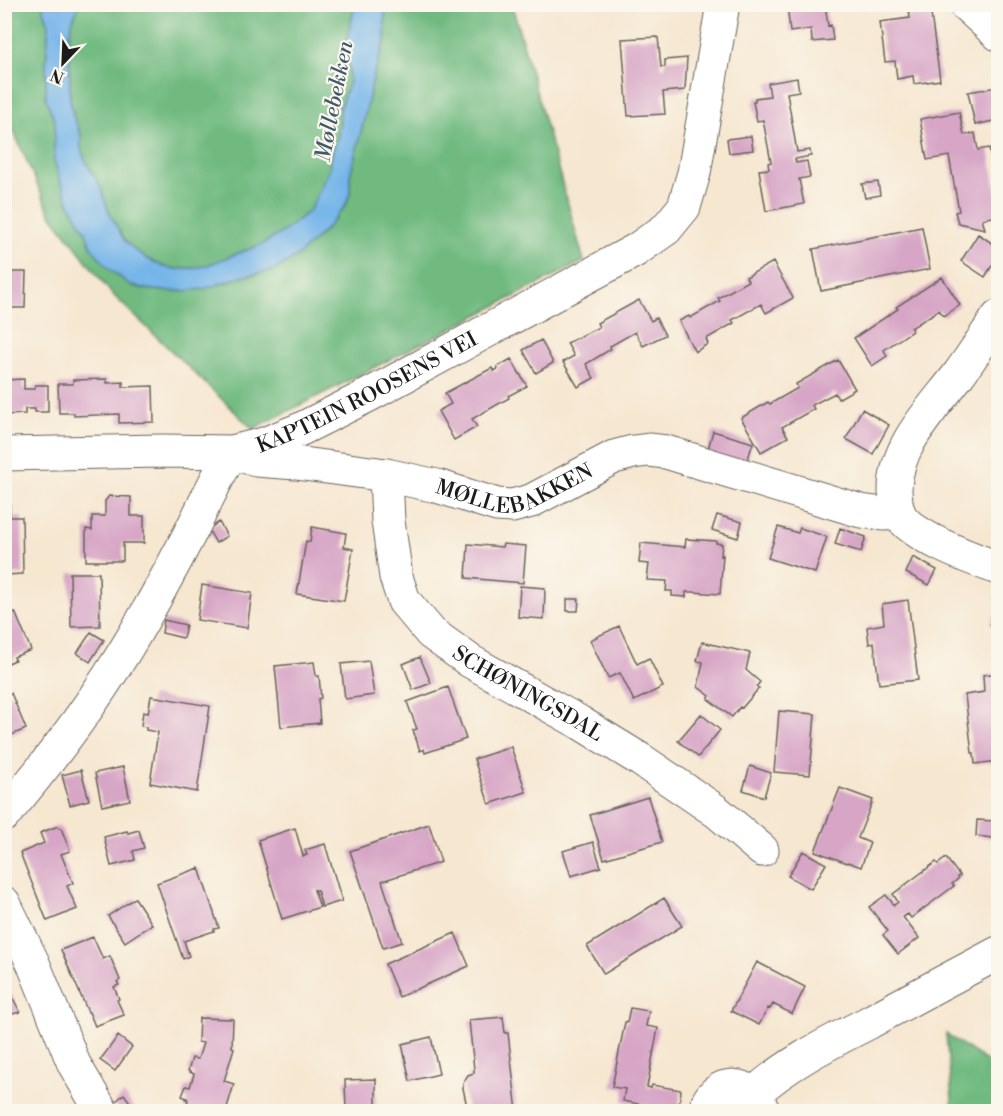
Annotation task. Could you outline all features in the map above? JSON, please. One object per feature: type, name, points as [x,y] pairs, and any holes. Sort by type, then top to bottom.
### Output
[{"type":"street","name":"KAPTEIN ROOSENS VEI","points":[[4,815],[57,750],[112,670],[144,619],[232,452],[273,441],[369,395],[636,250],[666,229],[675,219],[684,207],[694,173],[723,4]]},
{"type":"street","points":[[965,4],[999,34]]},
{"type":"street","points":[[999,317],[919,426],[904,451],[895,487],[899,513],[906,523],[921,534],[973,559],[999,568]]},
{"type":"street","name":"MØLLEBAKKEN","points":[[4,454],[161,450],[232,452],[256,460],[386,475],[437,486],[497,505],[512,506],[531,501],[614,458],[649,450],[666,452],[861,511],[883,514],[899,513]]},
{"type":"street","name":"SCHØNINGSDAL","points":[[386,475],[388,521],[396,577],[404,601],[431,633],[470,661],[579,722],[650,766],[716,811],[762,850]]},
{"type":"street","points":[[4,903],[33,963],[74,1064],[102,1112]]},
{"type":"street","points":[[759,1103],[765,1084],[792,1066],[835,1040],[999,953]]},
{"type":"street","points":[[705,1112],[706,1104],[712,1094],[722,1088],[733,1086],[745,1087],[759,1103]]},
{"type":"green space","points":[[4,5],[42,5],[49,24],[46,99],[55,121],[54,160],[59,177],[70,205],[86,232],[92,248],[130,285],[145,289],[185,291],[274,270],[295,258],[325,230],[346,205],[350,193],[350,175],[374,73],[385,41],[385,5],[512,5],[584,261],[253,429],[111,293],[50,213],[5,112]]},
{"type":"green space","points":[[79,5],[355,5],[346,44],[349,83],[340,107],[337,140],[332,152],[330,168],[310,210],[283,232],[263,244],[195,268],[164,267],[136,251],[124,240],[108,210],[101,188],[81,149],[81,135],[73,115],[70,99],[69,35]]},
{"type":"green space","points":[[946,1034],[998,1069],[998,1111],[953,1111]]},
{"type":"water","points":[[42,5],[79,5],[69,35],[70,99],[73,115],[81,135],[81,149],[101,188],[108,210],[124,240],[136,251],[164,267],[176,269],[207,265],[263,244],[283,232],[310,210],[330,168],[337,140],[340,107],[349,82],[346,45],[355,5],[385,5],[385,41],[374,73],[350,175],[350,193],[346,205],[325,230],[295,258],[274,270],[240,277],[204,289],[185,291],[145,289],[130,285],[108,268],[92,248],[86,232],[70,205],[59,177],[54,160],[55,121],[46,99],[49,24]]},
{"type":"building","points":[[787,4],[825,4],[828,26],[831,25],[833,40],[812,42],[811,29],[790,32]]},
{"type":"building","points":[[930,7],[940,80],[914,84],[913,76],[897,79],[895,61],[885,62],[880,22],[910,18],[909,10]]},
{"type":"building","points":[[658,37],[661,67],[665,67],[665,60],[687,58],[685,90],[663,92],[665,114],[628,116],[622,39]]},
{"type":"building","points":[[797,78],[799,91],[787,93],[797,152],[810,150],[811,156],[795,159],[796,163],[807,161],[810,177],[799,179],[804,204],[766,211],[759,170],[769,169],[768,163],[771,162],[763,120],[757,121],[753,102],[755,98],[770,96],[768,83]]},
{"type":"building","points":[[997,87],[998,120],[975,125],[968,92]]},
{"type":"building","points":[[959,112],[964,135],[975,133],[978,150],[989,148],[998,202],[998,216],[982,219],[985,229],[958,223],[955,212],[959,211],[949,156],[927,160],[920,119]]},
{"type":"building","points":[[751,136],[753,150],[729,153],[727,139]]},
{"type":"building","points":[[878,182],[880,195],[865,198],[862,184]]},
{"type":"building","points":[[922,227],[930,269],[821,291],[813,249]]},
{"type":"building","points":[[978,234],[998,247],[998,256],[985,277],[961,261]]},
{"type":"building","points":[[773,262],[793,298],[766,313],[761,304],[732,320],[734,323],[706,339],[708,344],[695,352],[679,321],[689,316],[690,318],[720,301],[718,298],[748,281],[746,277]]},
{"type":"building","points":[[4,272],[26,272],[25,308],[4,308]]},
{"type":"building","points":[[942,277],[960,305],[944,316],[939,310],[911,328],[912,331],[884,350],[887,356],[872,366],[854,338]]},
{"type":"building","points":[[639,300],[651,321],[656,318],[665,335],[643,346],[635,332],[610,346],[611,349],[586,364],[594,378],[578,387],[563,362],[574,356],[567,343],[599,327],[597,323]]},
{"type":"building","points":[[541,340],[553,363],[536,373],[523,350]]},
{"type":"building","points":[[511,359],[527,386],[472,419],[477,427],[454,440],[438,411],[451,404],[445,393],[492,368],[494,371],[498,369],[497,367]]},
{"type":"building","points":[[838,360],[855,389],[838,399],[835,393],[812,405],[814,409],[782,427],[788,437],[761,452],[741,418],[798,388],[796,384]]},
{"type":"building","points":[[24,379],[24,389],[35,389],[35,385],[48,385],[48,412],[25,409],[25,414],[4,415],[4,380]]},
{"type":"building","points":[[107,379],[107,383],[123,382],[123,387],[153,386],[154,422],[119,423],[119,414],[74,416],[74,413],[59,413],[58,384],[73,384],[73,380]]},
{"type":"building","points":[[862,409],[889,425],[873,454],[846,439]]},
{"type":"building","points":[[713,431],[753,443],[746,464],[707,452]]},
{"type":"building","points":[[997,487],[998,523],[995,523]]},
{"type":"building","points":[[109,496],[131,497],[131,516],[144,516],[144,543],[123,543],[123,561],[86,561],[86,529],[92,530],[92,516],[105,516],[105,501]]},
{"type":"building","points":[[4,502],[10,502],[10,517],[22,517],[23,574],[4,575]]},
{"type":"building","points":[[717,515],[742,522],[738,538],[712,530]]},
{"type":"building","points":[[219,522],[227,536],[216,543],[208,529]]},
{"type":"building","points":[[312,527],[346,533],[344,547],[353,549],[344,601],[297,594],[306,541],[310,542]]},
{"type":"building","points":[[778,527],[798,533],[800,528],[827,537],[815,573],[768,558]]},
{"type":"building","points":[[840,528],[866,537],[861,552],[835,544]]},
{"type":"building","points":[[686,539],[716,541],[722,544],[720,594],[686,592],[686,597],[672,596],[672,591],[666,591],[667,581],[647,580],[649,564],[639,563],[641,543],[685,547]]},
{"type":"building","points":[[468,544],[502,547],[503,544],[526,546],[523,583],[466,578]]},
{"type":"building","points":[[913,557],[937,570],[929,585],[906,573]]},
{"type":"building","points":[[70,573],[99,573],[100,626],[71,627]]},
{"type":"building","points":[[202,585],[252,593],[247,628],[197,620]]},
{"type":"building","points":[[520,586],[545,588],[544,619],[518,617]]},
{"type":"building","points":[[567,599],[579,599],[578,611],[567,611]]},
{"type":"building","points":[[908,600],[918,680],[879,684],[874,643],[869,644],[867,627],[884,624],[882,604]]},
{"type":"building","points":[[998,608],[998,628],[990,624]]},
{"type":"building","points":[[15,612],[31,650],[14,657],[15,660],[4,665],[4,617]]},
{"type":"building","points":[[164,620],[186,625],[183,638],[162,633]]},
{"type":"building","points":[[619,626],[637,664],[649,658],[663,687],[634,701],[620,673],[608,678],[590,640]]},
{"type":"building","points":[[91,632],[104,640],[90,662],[77,653]]},
{"type":"building","points":[[702,642],[750,653],[746,670],[760,682],[756,687],[759,688],[732,717],[708,699],[710,696],[698,687],[703,662],[697,661]]},
{"type":"building","points":[[420,657],[431,683],[413,690],[403,664]]},
{"type":"building","points":[[369,661],[374,695],[345,699],[341,664]]},
{"type":"building","points":[[314,662],[316,676],[319,676],[320,723],[281,727],[275,666]]},
{"type":"building","points":[[998,673],[998,761],[975,764],[965,695],[984,692],[983,675]]},
{"type":"building","points":[[448,687],[466,739],[425,753],[424,749],[420,751],[413,730],[417,729],[407,702]]},
{"type":"building","points":[[11,693],[26,729],[4,738],[4,695]]},
{"type":"building","points":[[151,696],[210,706],[197,792],[150,783],[158,732],[146,730],[146,727],[141,726],[143,712],[148,713]]},
{"type":"building","points":[[779,711],[815,714],[810,775],[774,772]]},
{"type":"building","points":[[701,714],[720,730],[698,757],[678,741]]},
{"type":"building","points":[[511,747],[526,792],[489,804],[474,759]]},
{"type":"building","points":[[750,766],[771,773],[764,797],[743,790]]},
{"type":"building","points":[[123,767],[130,800],[102,806],[95,773]]},
{"type":"building","points":[[81,770],[89,800],[70,805],[62,775]]},
{"type":"building","points":[[840,788],[873,800],[858,838],[870,843],[861,867],[815,851]]},
{"type":"building","points":[[648,797],[662,842],[604,859],[590,815]]},
{"type":"building","points":[[977,820],[995,821],[993,838],[976,836]]},
{"type":"building","points":[[429,824],[441,862],[382,881],[402,942],[383,948],[350,851]]},
{"type":"building","points":[[58,826],[61,828],[70,851],[61,854],[73,883],[67,886],[77,909],[47,921],[20,853],[44,843],[40,833]]},
{"type":"building","points":[[295,828],[303,856],[307,855],[305,850],[325,844],[342,901],[322,907],[317,890],[314,890],[320,907],[282,919],[258,840]]},
{"type":"building","points":[[139,830],[144,848],[133,851],[135,860],[111,866],[104,837]]},
{"type":"building","points":[[593,842],[601,867],[571,876],[563,851]]},
{"type":"building","points":[[803,851],[826,864],[811,889],[788,876]]},
{"type":"building","points":[[946,858],[960,876],[952,884],[954,886],[911,918],[908,914],[903,917],[919,938],[898,954],[883,935],[888,931],[869,907],[886,895],[894,905],[898,902],[893,894],[936,862],[938,864]]},
{"type":"building","points":[[199,868],[219,928],[184,941],[189,956],[183,959],[157,883]]},
{"type":"building","points":[[135,898],[152,924],[125,942],[108,916]]},
{"type":"building","points":[[664,898],[682,926],[604,974],[587,946]]},
{"type":"building","points":[[455,933],[469,966],[399,997],[385,964]]},
{"type":"building","points":[[93,937],[103,959],[110,956],[120,980],[117,982],[119,985],[114,987],[124,1015],[95,1026],[61,950]]},
{"type":"building","points":[[757,962],[805,987],[792,1014],[773,1004],[770,1009],[768,1008],[759,1025],[731,1011]]},
{"type":"building","points":[[4,974],[8,982],[6,984],[20,1012],[4,1016]]},
{"type":"building","points":[[630,1008],[649,1011],[646,1026],[658,1028],[647,1087],[651,1088],[652,1085],[681,1090],[678,1112],[648,1112],[649,1106],[623,1101],[625,1089],[612,1087]]},
{"type":"building","points":[[503,1017],[505,1033],[508,1033],[517,1112],[468,1112],[463,1083],[468,1075],[474,1073],[469,1020]]},
{"type":"building","points":[[199,1018],[233,1019],[232,1047],[234,1048],[224,1081],[234,1084],[226,1111],[184,1112],[188,1100],[182,1096],[186,1086],[190,1087],[194,1074],[188,1071],[192,1058],[198,1059],[203,1043],[198,1042]]},
{"type":"building","points":[[118,1036],[132,1047],[115,1071],[100,1060]]},
{"type":"building","points":[[431,1037],[439,1074],[410,1081],[402,1044]]},
{"type":"building","points":[[376,1079],[376,1112],[346,1112],[345,1080]]},
{"type":"building","points":[[124,1094],[137,1112],[120,1112],[114,1103]]},
{"type":"water label","name":"Møllebekken","points":[[333,101]]}]
